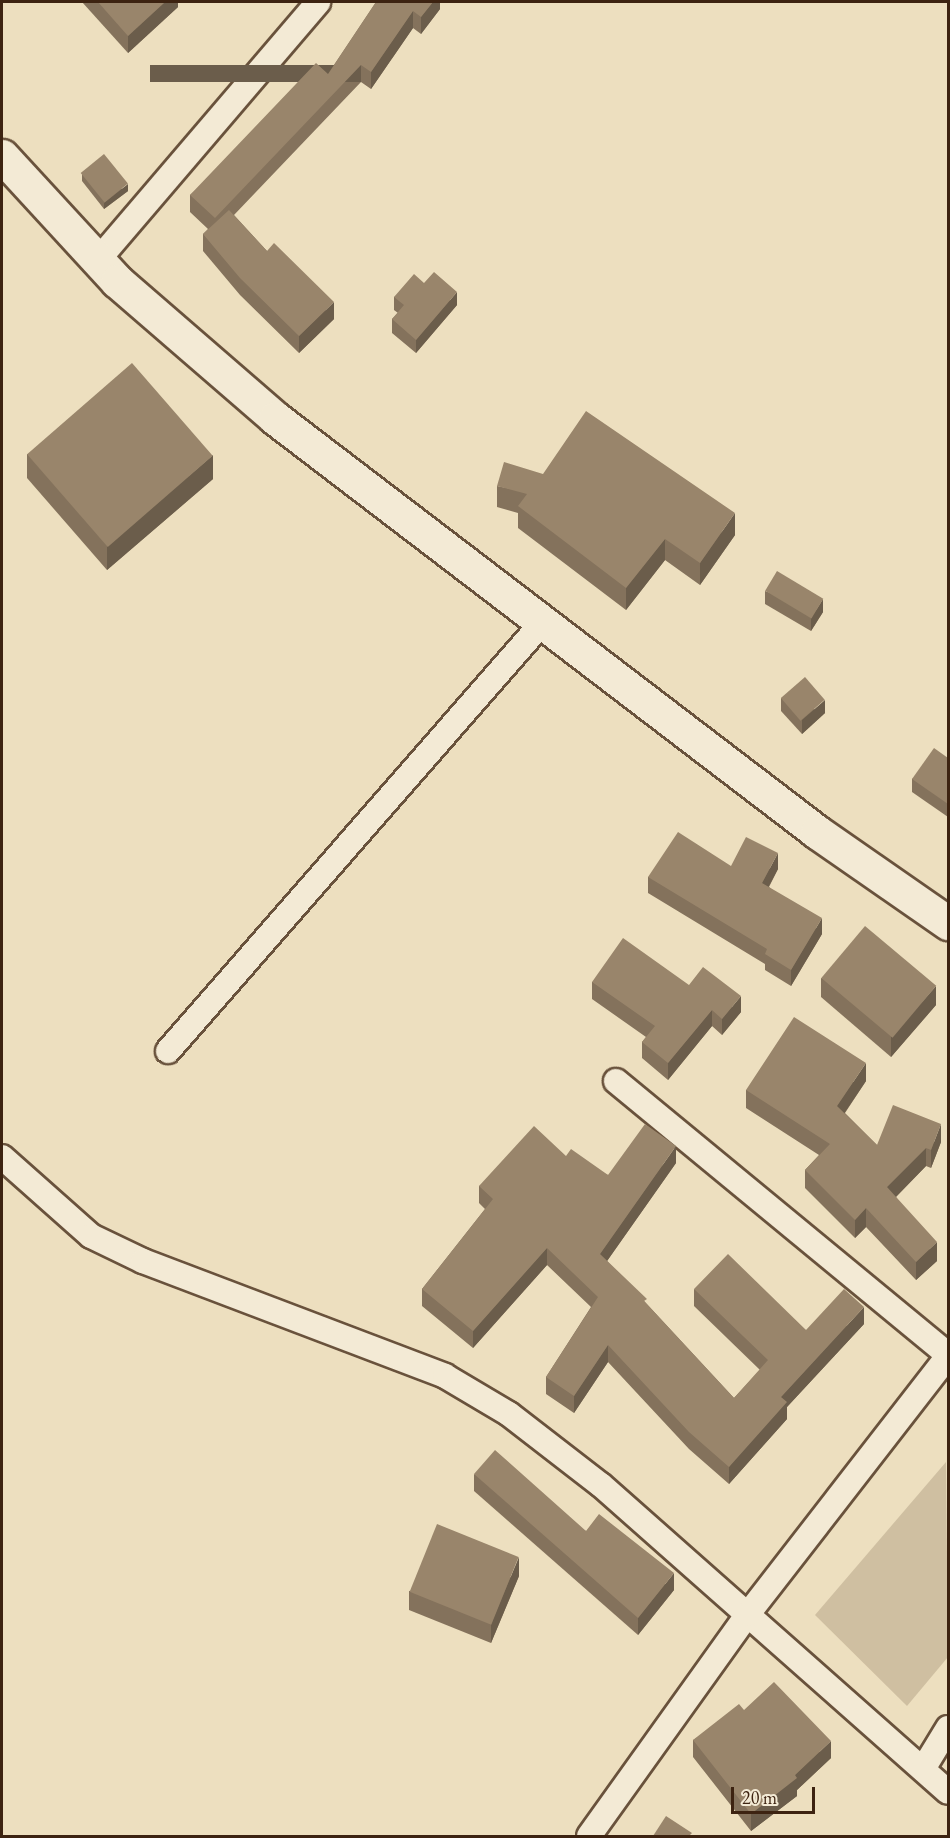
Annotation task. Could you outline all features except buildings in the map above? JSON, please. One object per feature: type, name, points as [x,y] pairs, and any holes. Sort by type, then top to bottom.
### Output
[{"type":"street","points":[[98,260],[318,2]]},
{"type":"street","points":[[2,156],[98,260],[275,418],[817,832],[948,923]]},
{"type":"street","points":[[168,1051],[542,623]]},
{"type":"street","points":[[589,1836],[748,1614],[948,1356],[616,1081]]},
{"type":"street","points":[[2,1157],[91,1236],[143,1262],[445,1376],[509,1414],[554,1445],[948,1792]]},
{"type":"street","points":[[922,1769],[948,1728]]},
{"type":"shaded area","points":[[946,1462],[948,1657],[907,1706],[815,1615]]}]
